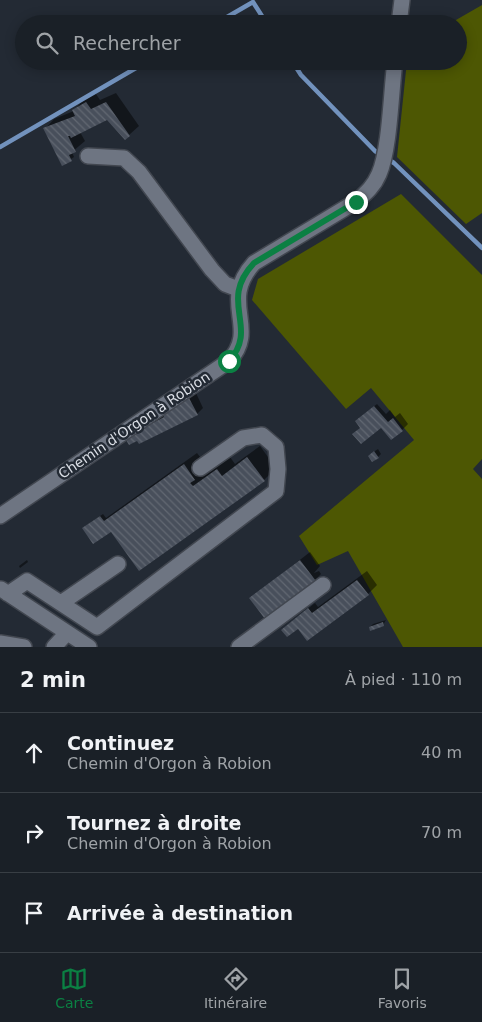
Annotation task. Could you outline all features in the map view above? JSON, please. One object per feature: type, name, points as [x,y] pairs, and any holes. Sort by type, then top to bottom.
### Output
[{"type":"street","points":[[400,15],[402,0]]},
{"type":"street","points":[[88,156],[124,158],[139,172],[212,270],[225,284],[238,289],[243,275],[254,263],[356,202],[369,190],[379,174],[384,151],[394,70]]},
{"type":"street","name":"Chemin d'Orgon à Robion","points":[[0,516],[229,361],[239,350],[242,335],[238,309],[238,289]]},
{"type":"street","points":[[3,592],[27,581],[96,627],[276,491],[278,469],[276,447],[262,435],[243,438],[200,468]]},
{"type":"street","points":[[61,603],[118,564]]},
{"type":"street","points":[[238,647],[323,585]]},
{"type":"street","points":[[3,592],[89,647]]},
{"type":"street","points":[[54,647],[66,634]]},
{"type":"street","points":[[0,643],[24,647]]},
{"type":"green space","points":[[482,5],[482,213],[466,224],[397,157],[406,70],[467,70],[467,15],[465,15]]},
{"type":"green space","points":[[401,194],[482,275],[482,459],[473,469],[482,479],[482,647],[403,647],[348,551],[317,565],[299,536],[414,440],[371,388],[346,409],[252,300],[258,279]]},
{"type":"building","points":[[86,102],[91,109],[106,102],[130,136],[125,140],[107,120],[71,138],[68,136],[76,152],[69,155],[72,161],[62,166],[43,128],[75,116],[72,110]]},
{"type":"building","points":[[189,398],[198,415],[139,444],[137,441],[129,445],[126,440],[128,436],[164,417],[161,411]]},
{"type":"building","points":[[374,406],[388,422],[393,418],[403,431],[391,440],[381,428],[361,444],[352,434],[360,428],[355,421]]},
{"type":"building","points":[[374,451],[379,458],[372,462],[368,456]]},
{"type":"building","points":[[247,457],[265,481],[139,571],[111,532],[93,544],[82,528],[100,516],[104,521],[184,464],[195,480],[190,483],[193,486],[217,469],[222,476]]},
{"type":"building","points":[[300,560],[316,581],[265,619],[249,598]]},
{"type":"building","points":[[357,580],[369,595],[307,641],[298,629],[287,637],[281,630],[308,608],[312,613]]},
{"type":"building","points":[[383,622],[384,626],[370,631],[369,627]]},
{"type":"waterway","points":[[231,15],[253,2],[261,15]]},
{"type":"waterway","points":[[0,147],[133,70]]},
{"type":"waterway","points":[[298,70],[375,151],[394,163],[482,248]]},
{"type":"route","points":[[229,361],[239,350],[242,335],[238,309],[238,289],[243,275],[254,263],[356,202]]}]
